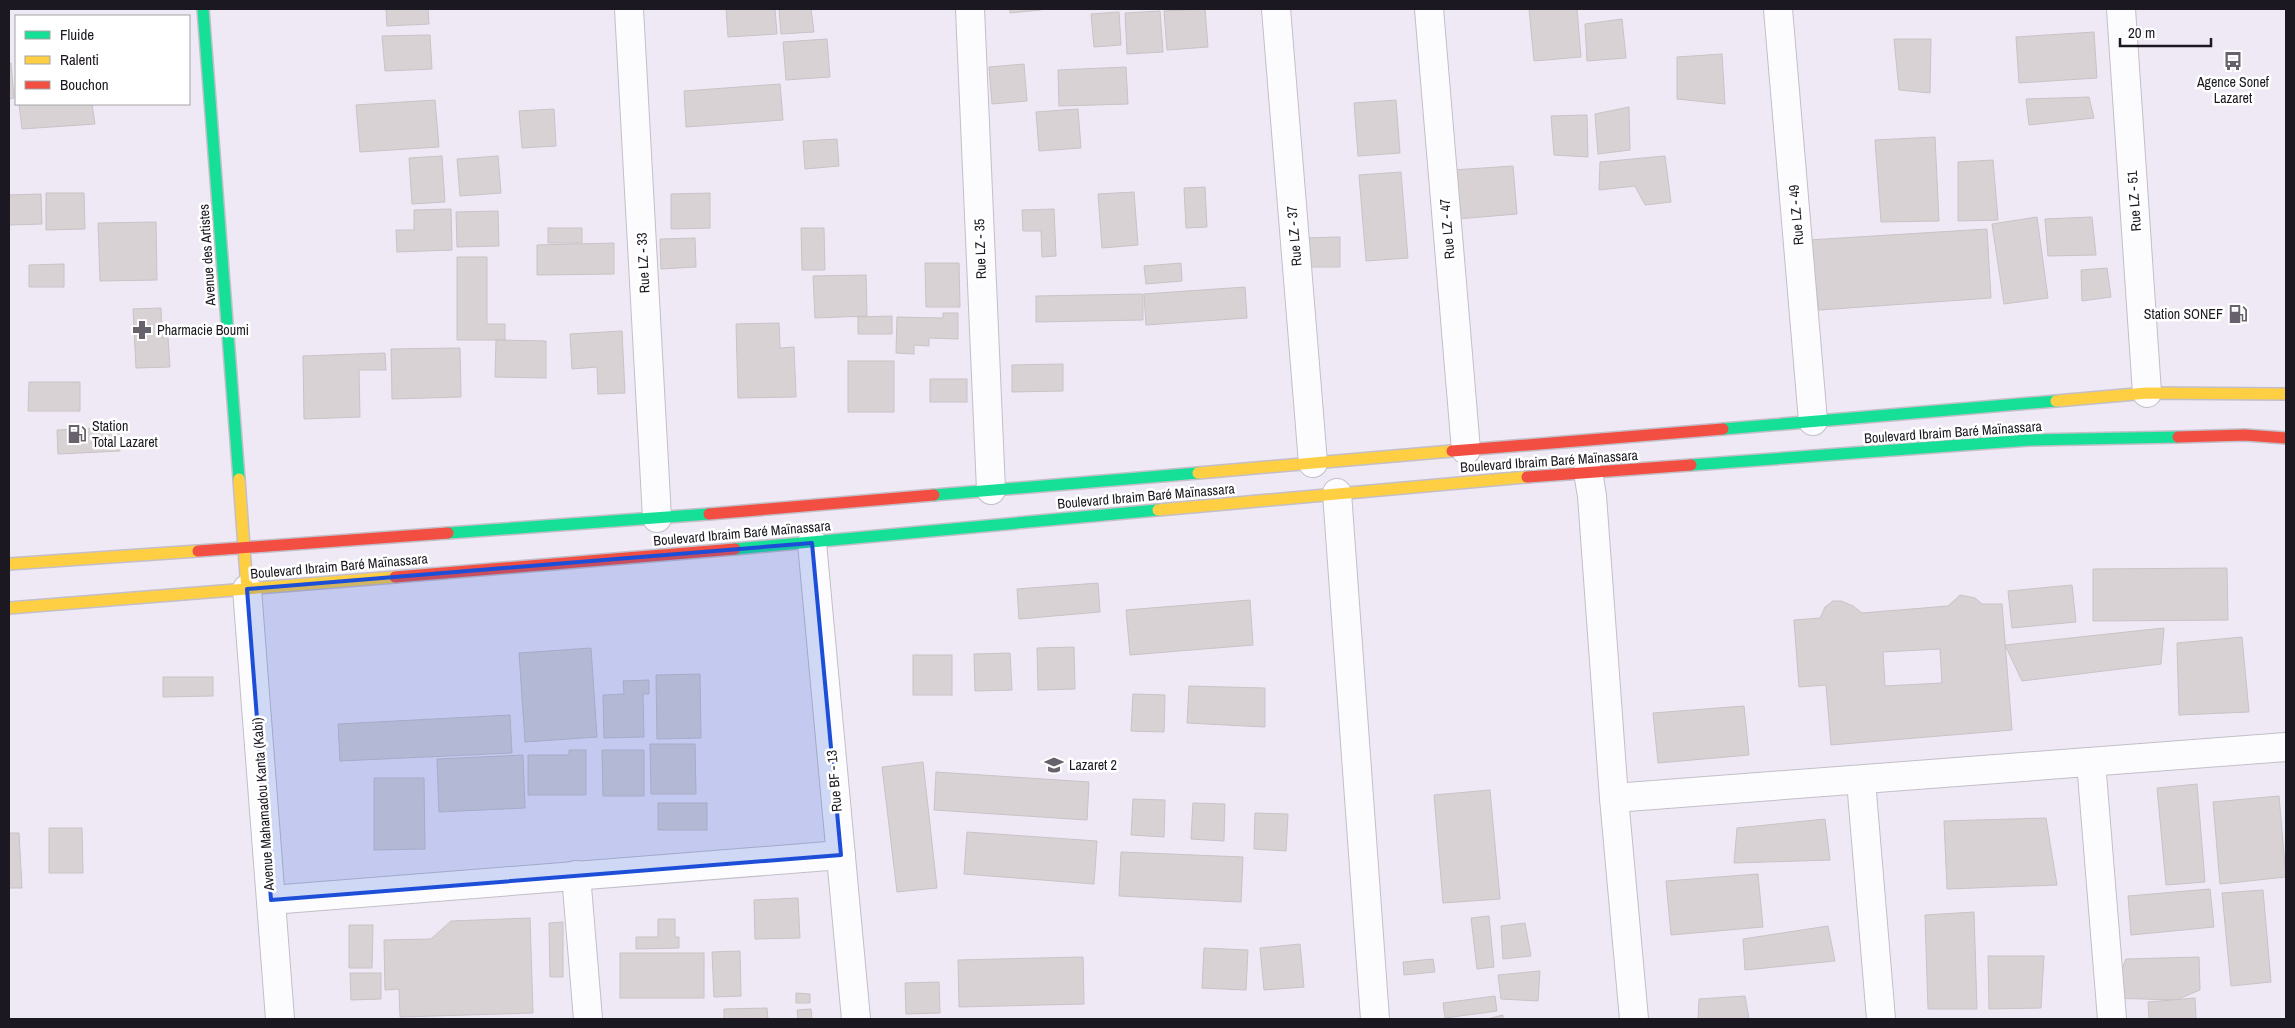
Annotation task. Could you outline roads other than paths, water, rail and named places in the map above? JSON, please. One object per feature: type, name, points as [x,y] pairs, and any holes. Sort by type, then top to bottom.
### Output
[{"type":"main road","name":"Avenue des Artistes","points":[[203,9],[247,589]]},
{"type":"main road","name":"Boulevard Ibraim Baré Maïnassara","points":[[9,564],[657,518],[2148,393],[2286,394]]},
{"type":"main road","name":"Boulevard Ibraim Baré Maïnassara","points":[[9,608],[812,543],[1337,493],[1588,472],[2030,440],[2245,435],[2286,438]]},
{"type":"street","name":"Rue LZ - 33","points":[[629,9],[657,518]]},
{"type":"street","name":"Rue LZ - 35","points":[[970,9],[991,490]]},
{"type":"street","name":"Rue LZ - 37","points":[[1276,9],[1313,463]]},
{"type":"street","name":"Rue LZ - 47","points":[[1428,9],[1466,450]]},
{"type":"street","name":"Rue LZ - 49","points":[[1778,9],[1813,421]]},
{"type":"street","name":"Rue LZ - 51","points":[[2121,9],[2148,393]]},
{"type":"street","points":[[1588,472],[1592,496],[1614,798],[1634,1019]]},
{"type":"street","points":[[1337,493],[1375,1019]]},
{"type":"street","name":"Rue BF - 13","points":[[812,543],[856,1019]]},
{"type":"street","name":"Avenue Mahamadou Kanta (Kabi)","points":[[247,589],[280,1019]]},
{"type":"street","points":[[1614,798],[1861,781],[2286,747]]},
{"type":"street","points":[[2091,762],[2112,1019]]},
{"type":"street","points":[[1861,781],[1881,1019]]},
{"type":"street","points":[[271,900],[841,855]]},
{"type":"street","points":[[576,875],[588,1019]]},
{"type":"place","name":"Agence Sonef Lazaret","points":[[2233,61]]},
{"type":"place","name":"Station SONEF","points":[[2238,314]]},
{"type":"place","name":"Pharmacie Boumi","points":[[142,330]]},
{"type":"place","name":"Station Total Lazaret","points":[[77,434]]},
{"type":"place","name":"Lazaret 2","points":[[1054,765]]}]
